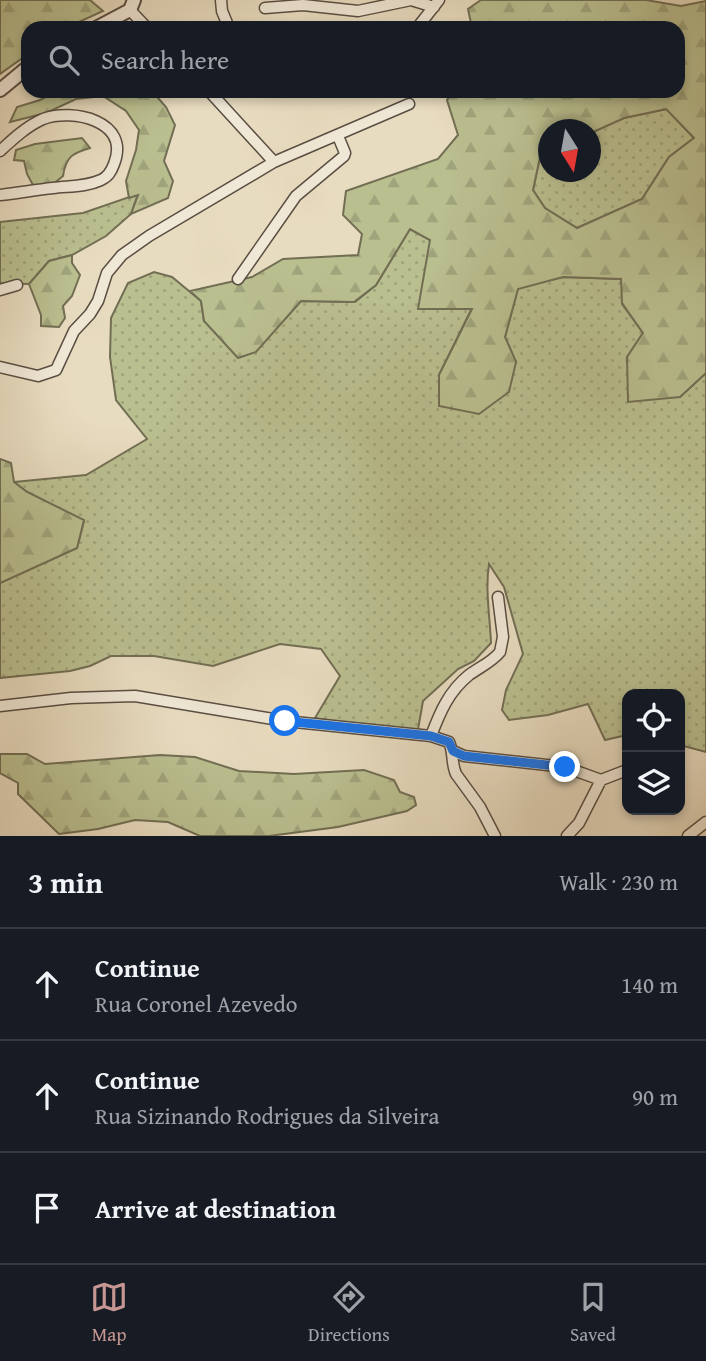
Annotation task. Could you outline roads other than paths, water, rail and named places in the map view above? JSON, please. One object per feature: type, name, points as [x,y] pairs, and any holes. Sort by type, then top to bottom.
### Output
[{"type":"street","points":[[221,0],[226,21]]},
{"type":"street","points":[[265,8],[303,5],[358,11],[411,0],[437,4]]},
{"type":"street","points":[[423,21],[437,4]]},
{"type":"street","points":[[107,21],[132,5],[143,21]]},
{"type":"street","points":[[0,90],[21,72]]},
{"type":"street","points":[[215,98],[274,162]]},
{"type":"street","points":[[0,367],[38,376],[56,370],[74,331],[98,301],[107,272],[122,255],[160,229],[274,162],[408,104]]},
{"type":"street","points":[[0,151],[27,128],[62,115],[83,115],[95,119],[110,131],[116,146],[116,160],[109,174],[102,180],[0,195]]},
{"type":"street","points":[[238,279],[296,196],[344,156],[338,136]]},
{"type":"street","points":[[0,290],[17,285]]},
{"type":"street","points":[[431,736],[443,705],[454,691],[468,676],[500,652],[503,637],[498,597]]},
{"type":"street","points":[[0,706],[71,698],[135,696],[285,721],[431,736],[449,742],[453,751],[453,768],[481,807],[495,836]]},
{"type":"street","points":[[453,751],[464,756],[565,767],[601,780],[622,772]]},
{"type":"street","points":[[567,836],[579,823],[601,780]]},
{"type":"street","points":[[688,836],[706,822]]}]
